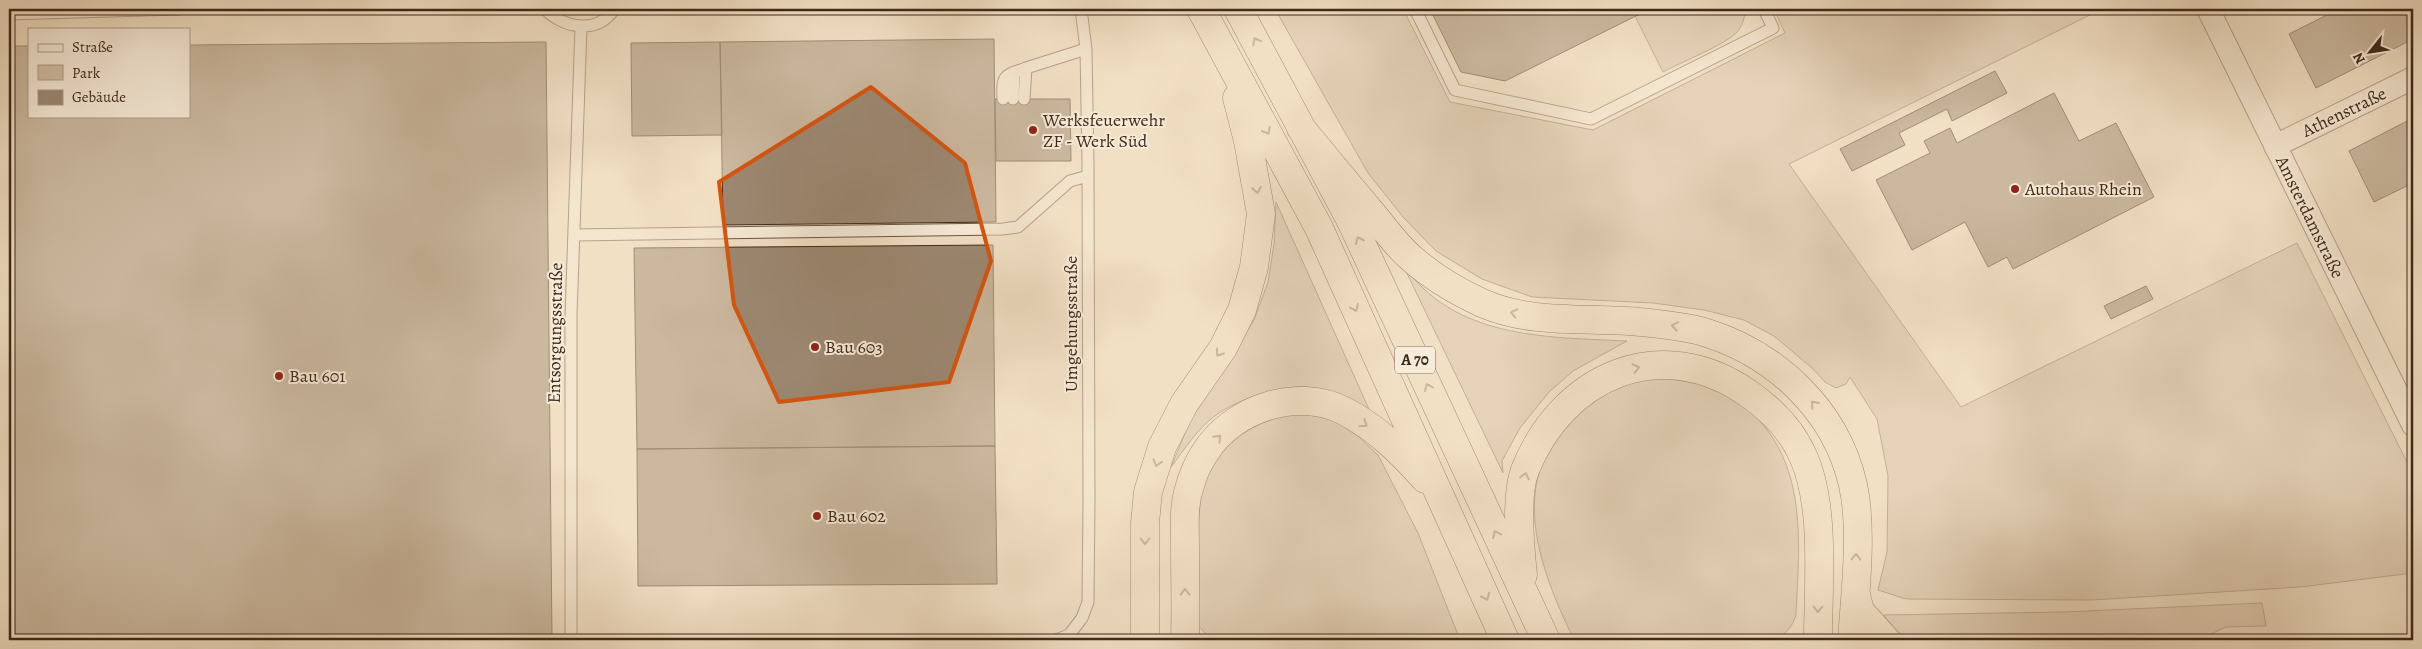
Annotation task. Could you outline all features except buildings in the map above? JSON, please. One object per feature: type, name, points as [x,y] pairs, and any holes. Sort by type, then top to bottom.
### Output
[{"type":"highway","name":"A 70","points":[[1201,9],[1318,228],[1505,640]]},
{"type":"highway","name":"A 70","points":[[1238,9],[1351,221],[1546,640]]},
{"type":"highway","points":[[1145,640],[1145,523],[1148,492],[1162,447],[1179,413],[1223,348],[1242,310],[1254,267],[1261,214],[1248,141],[1227,57]]},
{"type":"highway","points":[[1302,128],[1409,256],[1448,286],[1484,304],[1508,312],[1558,319],[1671,325],[1703,332],[1754,353],[1800,388],[1819,410],[1835,437],[1853,486],[1856,515],[1852,640]]},
{"type":"highway","points":[[1525,594],[1519,530],[1524,472],[1550,425],[1587,390],[1607,378],[1655,364],[1683,366],[1716,374],[1761,402],[1779,419],[1803,455],[1810,473],[1816,510],[1818,640]]},
{"type":"highway","points":[[1191,633],[1184,522],[1188,489],[1206,451],[1221,434],[1263,406],[1287,401],[1312,401],[1343,410],[1371,428],[1404,454],[1442,498]]},
{"type":"highway","points":[[1855,592],[1860,611],[1886,640]]},
{"type":"street","name":"Amsterdamstraße","points":[[2208,9],[2413,425]]},
{"type":"street","name":"Athenstraße","points":[[2275,146],[2413,78]]},
{"type":"lane","points":[[9,14],[178,9]]},
{"type":"lane","points":[[545,9],[554,18],[567,25],[581,27],[601,22],[614,9]]},
{"type":"lane","name":"Umgehungsstraße","points":[[1056,640],[1069,635],[1082,618],[1088,602],[1090,501],[1088,176],[1086,49],[1080,9]]},
{"type":"lane","points":[[1415,9],[1455,90],[1591,119],[1773,28],[1764,9]]},
{"type":"lane","name":"Entsorgungsstraße","points":[[571,640],[571,316],[581,27]]},
{"type":"lane","points":[[1026,68],[1013,99],[1002,80],[1005,75],[1026,68],[1086,49]]},
{"type":"lane","points":[[574,235],[1003,229],[1018,227],[1070,181],[1088,176]]},
{"type":"highlighted area","points":[[871,87],[965,163],[991,261],[949,382],[779,402],[734,305],[719,182]]},
{"type":"green space","points":[[1275,9],[1403,9],[1450,102],[1593,130],[1785,33],[1774,9],[2102,9],[1789,164],[1961,407],[2297,243],[2413,474],[2413,508],[2409,510],[2413,519],[2413,573],[2300,587],[2092,600],[1906,599],[1878,590],[1887,552],[1888,476],[1877,419],[1850,377],[1846,384],[1836,388],[1825,382],[1812,368],[1774,336],[1744,320],[1704,310],[1653,303],[1532,297],[1482,279],[1436,251],[1403,217],[1368,173]]},
{"type":"green space","points":[[1650,9],[1745,9],[1741,26],[1732,36],[1724,42],[1663,72],[1635,16]]},
{"type":"green space","points":[[1276,202],[1372,416],[1337,396],[1314,388],[1290,388],[1263,393],[1237,403],[1209,420],[1171,467],[1191,419],[1254,320],[1268,282],[1274,244]]},
{"type":"green space","points":[[1402,263],[1423,288],[1447,307],[1474,320],[1503,329],[1533,335],[1627,341],[1573,371],[1549,392],[1520,428],[1502,461],[1503,473]]},
{"type":"green space","points":[[1646,377],[1696,384],[1716,389],[1729,395],[1755,416],[1772,437],[1784,460],[1792,484],[1796,510],[1798,562],[1796,615],[1788,630],[1776,640],[1574,640],[1549,582],[1540,552],[1535,522],[1535,493],[1542,464],[1556,438],[1598,397],[1610,389]]},
{"type":"green space","points":[[1286,413],[1308,413],[1332,419],[1359,437],[1378,455],[1418,533],[1460,640],[1211,640],[1198,625],[1194,523],[1208,462],[1246,428]]},
{"type":"green space","points":[[2262,603],[2266,626],[2226,627],[2198,640],[2127,640],[2108,637],[1914,638],[1896,631],[1884,615],[2064,612]]},
{"type":"place","name":"Werksfeuerwehr ZF - Werk Süd","points":[[1033,130]]},
{"type":"place","name":"Autohaus Rhein","points":[[2015,189]]},
{"type":"place","name":"Bau 603","points":[[815,347]]},
{"type":"place","name":"Bau 601","points":[[279,376]]},
{"type":"place","name":"Bau 602","points":[[817,516]]}]
